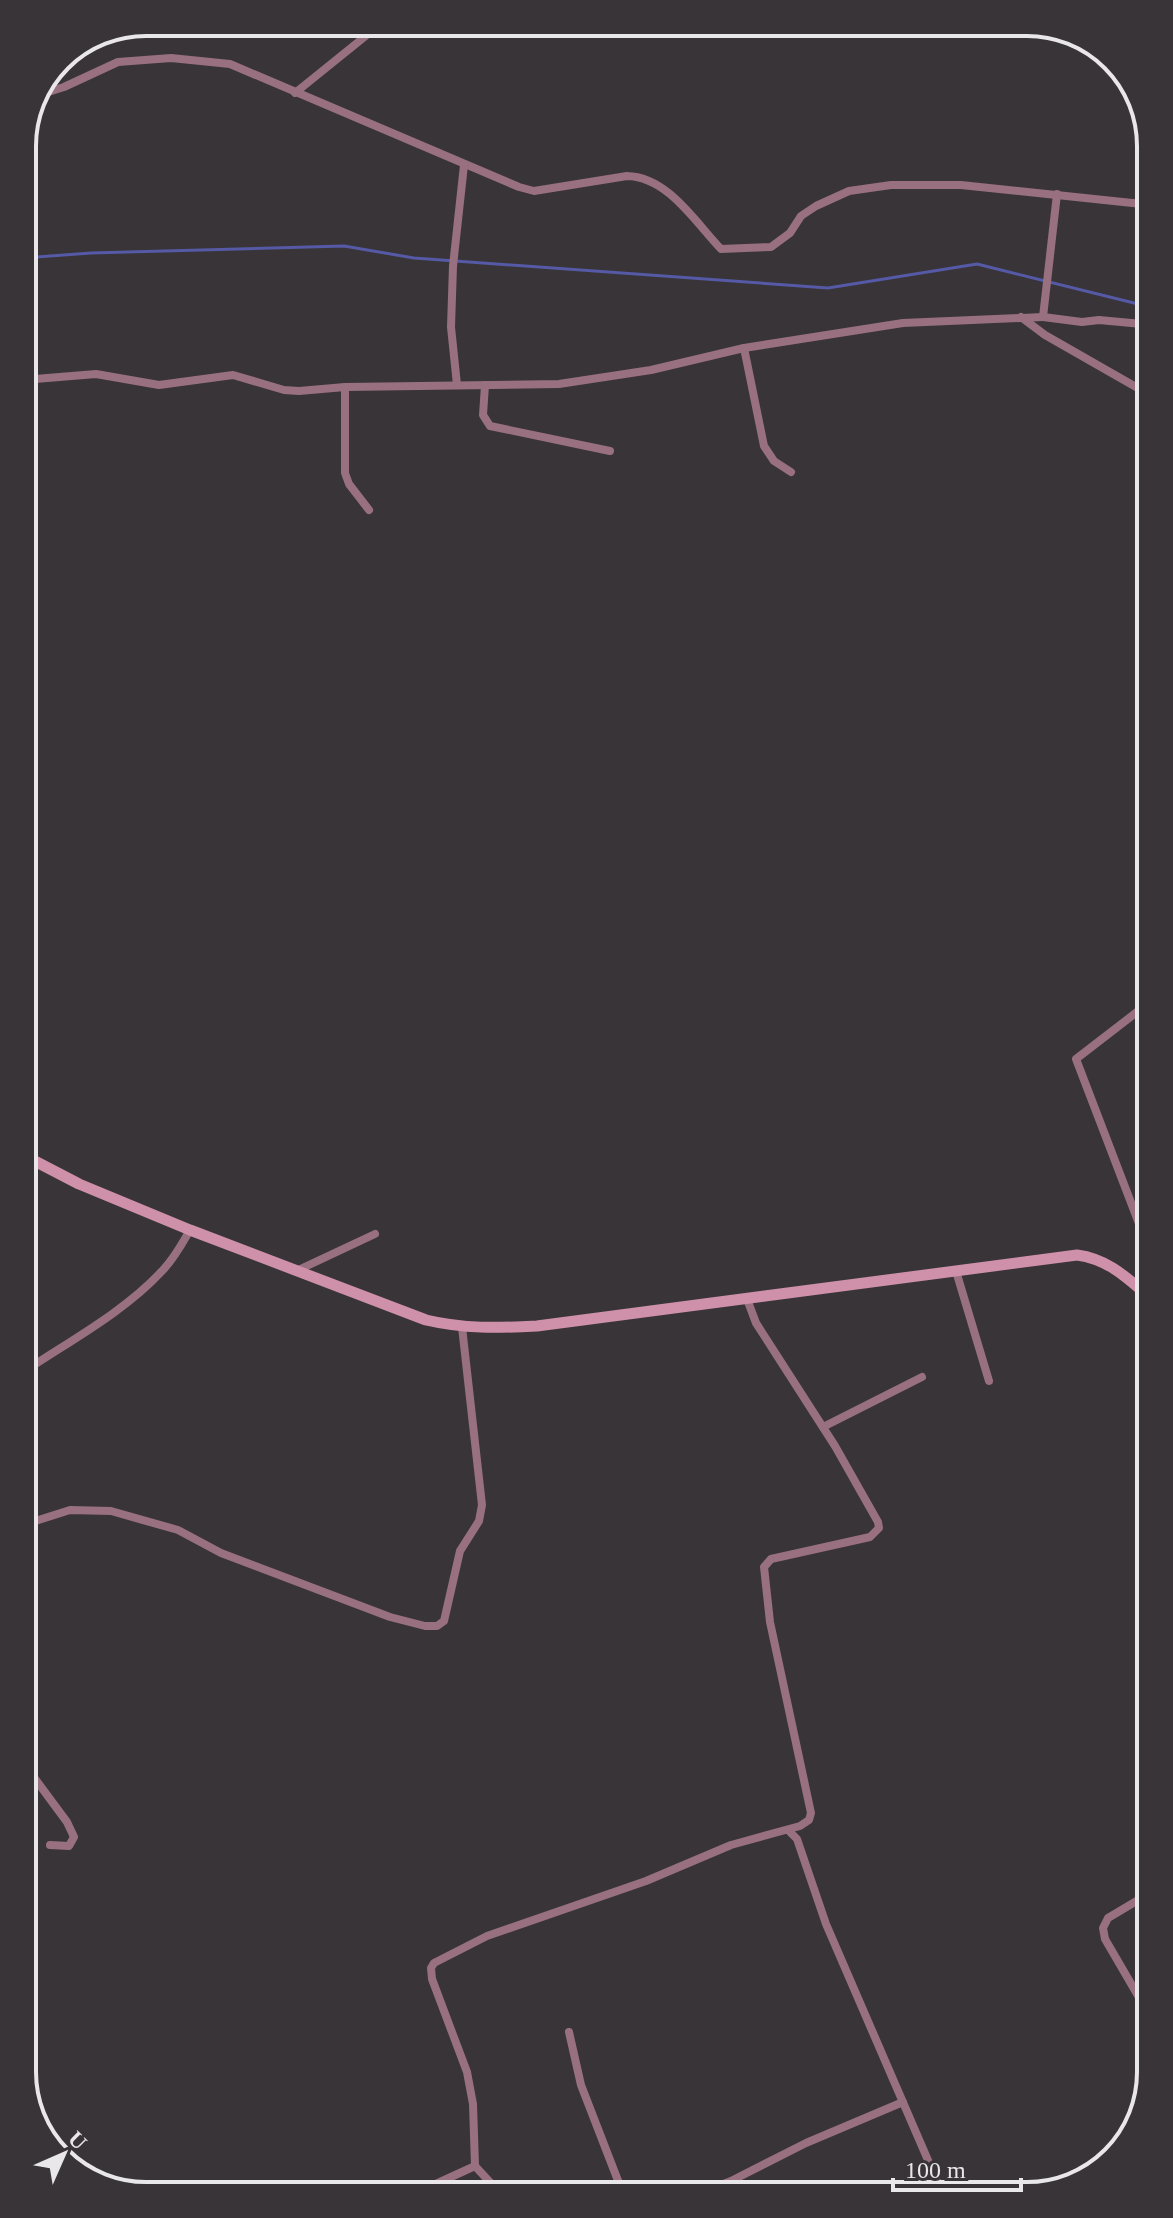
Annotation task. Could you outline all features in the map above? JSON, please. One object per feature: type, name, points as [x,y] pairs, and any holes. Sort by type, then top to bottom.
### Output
[{"type":"street","points":[[295,93],[366,36]]},
{"type":"street","points":[[52,91],[108,65],[171,58],[230,64],[464,165],[534,191],[641,176],[656,183],[688,211],[721,249],[728,250],[765,248],[776,244],[807,211],[849,191],[891,185],[961,185],[1137,203]]},
{"type":"street","points":[[457,385],[451,327],[453,266],[464,165]]},
{"type":"street","points":[[1043,317],[1057,194]]},
{"type":"street","points":[[1020,317],[1045,335],[1137,388]]},
{"type":"street","points":[[36,379],[96,374],[159,385],[233,375],[284,390],[559,384],[651,370],[744,348],[903,323],[1043,317],[1137,324]]},
{"type":"street","points":[[744,348],[764,446],[774,461],[791,472]]},
{"type":"street","points":[[485,385],[483,415],[490,426],[610,451]]},
{"type":"street","points":[[345,387],[345,473],[349,484],[369,510]]},
{"type":"street","points":[[1137,1012],[1076,1059],[1137,1218]]},
{"type":"street","points":[[36,1162],[79,1184],[190,1230],[426,1320],[462,1327],[537,1326],[1077,1255],[1094,1257],[1111,1265],[1137,1287]]},
{"type":"street","points":[[36,1361],[122,1306],[151,1282],[175,1255],[190,1230]]},
{"type":"street","points":[[296,1271],[375,1234]]},
{"type":"street","points":[[956,1271],[989,1381]]},
{"type":"street","points":[[490,2182],[475,2166],[470,2086],[461,2053],[432,1979],[434,1963],[509,1927],[646,1881],[731,1845],[788,1830],[809,1820],[811,1806],[770,1622],[764,1567],[771,1559],[870,1537],[879,1528],[823,1427],[756,1323],[747,1299]]},
{"type":"street","points":[[36,1521],[70,1510],[111,1511],[178,1530],[221,1553],[390,1617],[437,1626],[444,1621],[460,1551],[479,1521],[482,1505],[462,1327]]},
{"type":"street","points":[[823,1427],[922,1377]]},
{"type":"street","points":[[36,1780],[67,1822],[74,1837],[69,1846],[50,1845]]},
{"type":"street","points":[[788,1830],[797,1839],[826,1924],[937,2182]]},
{"type":"street","points":[[1137,1901],[1108,1918],[1103,1928],[1105,1939],[1137,1994]]},
{"type":"street","points":[[569,2032],[581,2085],[619,2182]]},
{"type":"street","points":[[728,2182],[806,2143],[903,2102]]},
{"type":"street","points":[[440,2182],[475,2166]]},
{"type":"waterway","points":[[36,257],[344,246],[414,258],[828,288],[977,264],[1137,304]]}]
